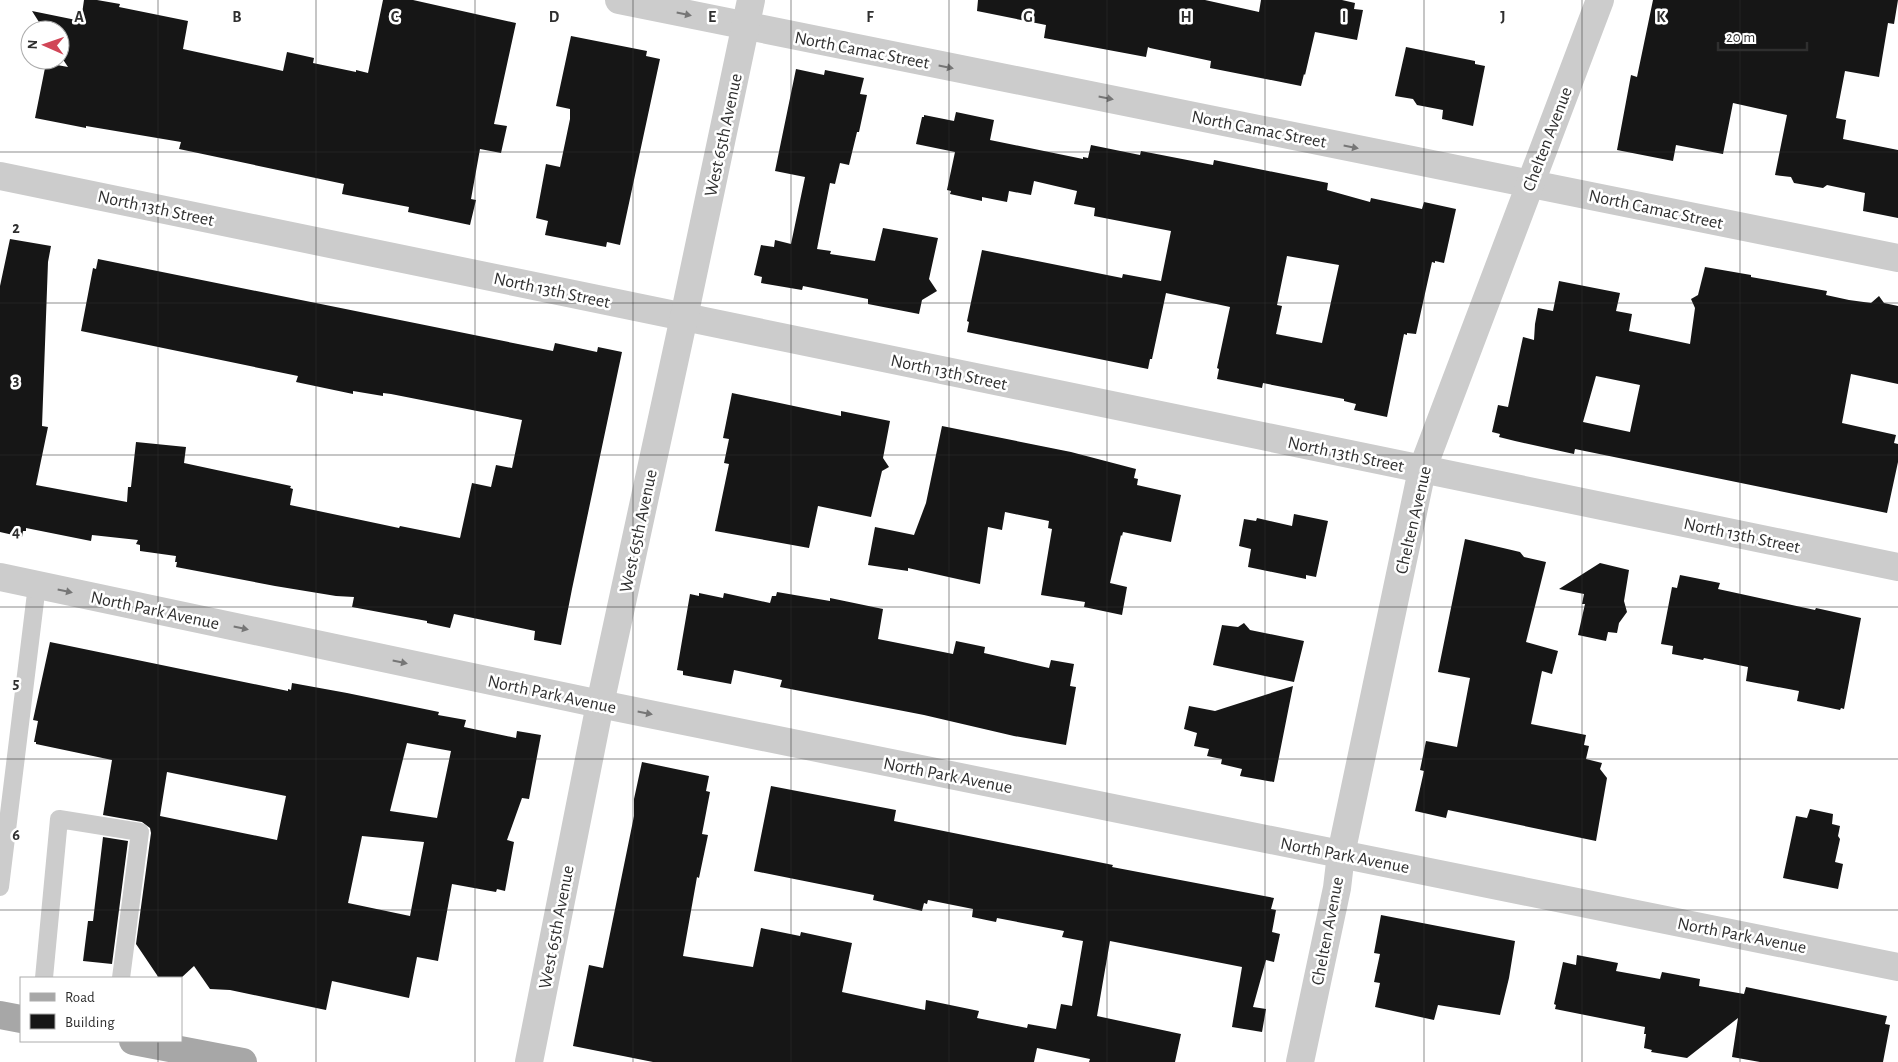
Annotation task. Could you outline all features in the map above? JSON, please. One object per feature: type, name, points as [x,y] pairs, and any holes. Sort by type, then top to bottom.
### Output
[{"type":"main road","points":[[0,1015],[20,1019]]},
{"type":"main road","points":[[138,1042],[243,1062]]},
{"type":"street","name":"North Camac Street","points":[[619,0],[1898,258]]},
{"type":"street","name":"West 65th Avenue","points":[[529,1062],[600,704],[751,0]]},
{"type":"street","name":"Chelten Avenue","points":[[1300,1062],[1337,888],[1341,854],[1422,470],[1600,0]]},
{"type":"street","name":"North 13th Street","points":[[0,176],[1898,567]]},
{"type":"street","name":"North Park Avenue","points":[[0,578],[600,704],[1898,967]]},
{"type":"lane","points":[[0,887],[37,585]]},
{"type":"lane","points":[[44,977],[59,819],[140,832],[121,977]]},
{"type":"building","points":[[84,0],[120,4],[119,7],[188,21],[183,49],[283,71],[287,52],[314,58],[313,63],[368,73],[383,0],[413,0],[516,23],[494,124],[507,126],[501,153],[480,149],[471,199],[476,200],[470,225],[408,212],[409,207],[342,194],[344,184],[179,149],[181,142],[86,126],[86,128],[35,118],[45,70],[70,70],[70,20],[38,20],[32,11],[81,21]]},
{"type":"building","points":[[978,0],[1205,0],[1259,12],[1261,0],[1342,0],[1355,3],[1354,9],[1363,10],[1357,40],[1315,32],[1301,86],[1210,68],[1211,61],[1148,47],[1146,57],[1044,38],[1046,25],[977,11]]},
{"type":"building","points":[[1653,0],[1898,0],[1894,24],[1888,23],[1879,77],[1845,71],[1836,118],[1846,120],[1843,139],[1898,150],[1898,218],[1863,211],[1865,193],[1827,185],[1823,188],[1794,183],[1791,177],[1775,175],[1787,115],[1733,103],[1723,154],[1676,145],[1673,161],[1617,150],[1631,75],[1637,77]]},
{"type":"building","points":[[571,36],[647,51],[646,56],[660,59],[620,245],[607,242],[606,247],[545,235],[548,221],[536,218],[546,164],[560,167],[570,119],[570,109],[556,106]]},
{"type":"building","points":[[1406,47],[1475,61],[1475,64],[1485,66],[1473,126],[1442,119],[1443,110],[1417,105],[1413,99],[1395,96]]},
{"type":"building","points":[[796,69],[824,75],[825,70],[864,78],[860,94],[867,95],[849,165],[840,163],[835,184],[830,183],[817,249],[831,251],[830,254],[875,261],[883,228],[938,238],[929,279],[937,291],[922,300],[919,314],[868,304],[868,299],[803,286],[802,290],[761,283],[762,277],[754,275],[761,245],[774,247],[775,240],[791,244],[805,177],[775,171]]},
{"type":"building","points":[[956,112],[994,120],[990,140],[1083,159],[1083,157],[1088,158],[1091,145],[1140,155],[1141,151],[1213,165],[1214,160],[1328,183],[1327,190],[1370,202],[1371,198],[1422,209],[1424,202],[1456,209],[1444,263],[1432,262],[1416,334],[1404,334],[1387,417],[1354,410],[1356,404],[1344,401],[1344,399],[1263,383],[1262,388],[1217,379],[1219,369],[1217,368],[1230,307],[1166,293],[1152,359],[1150,359],[1148,369],[967,332],[969,322],[967,321],[982,250],[1122,278],[1123,274],[1161,281],[1171,231],[1094,216],[1095,208],[1074,204],[1077,191],[1034,181],[1031,195],[1009,191],[1007,202],[982,197],[982,201],[950,194],[951,191],[947,190],[955,152],[916,144],[924,115],[954,121]],"holes":[[[1287,256],[1339,265],[1322,343],[1276,334],[1282,306],[1277,305]]]},
{"type":"building","points":[[10,239],[51,246],[48,262],[42,426],[48,427],[36,485],[127,502],[128,487],[131,487],[136,442],[186,447],[184,463],[291,486],[290,488],[293,489],[290,505],[399,528],[400,526],[460,538],[472,483],[491,487],[496,465],[512,468],[522,420],[391,394],[383,393],[383,396],[353,391],[353,394],[296,382],[298,376],[81,331],[93,268],[96,269],[98,259],[553,351],[555,343],[597,352],[598,347],[622,352],[561,645],[534,640],[535,631],[454,614],[450,628],[427,623],[427,621],[352,607],[354,597],[275,586],[176,567],[176,556],[140,551],[140,545],[136,544],[138,540],[92,535],[91,541],[26,528],[26,531],[23,531],[22,537],[0,532],[0,286]]},
{"type":"building","points":[[1705,267],[1827,291],[1826,295],[1849,300],[1871,303],[1879,296],[1884,303],[1898,306],[1898,384],[1851,374],[1842,423],[1896,435],[1894,443],[1898,444],[1898,462],[1887,513],[1575,449],[1574,454],[1499,437],[1500,434],[1492,432],[1498,405],[1508,407],[1523,337],[1534,340],[1538,308],[1553,311],[1559,281],[1620,293],[1616,311],[1632,314],[1629,331],[1690,344],[1695,308],[1691,299],[1698,295]],"holes":[[[1596,376],[1640,385],[1630,432],[1583,422]]]},
{"type":"building","points":[[732,393],[841,416],[841,411],[890,421],[883,458],[889,467],[882,471],[871,517],[818,506],[809,548],[715,531],[729,464],[724,463],[729,439],[723,438]]},
{"type":"building","points":[[942,426],[1071,452],[1136,469],[1134,478],[1138,479],[1137,485],[1181,495],[1171,542],[1123,532],[1121,535],[1110,583],[1127,587],[1122,615],[1084,607],[1085,602],[1041,595],[1052,529],[1048,528],[1049,521],[1005,512],[1002,530],[988,527],[980,584],[908,568],[908,571],[868,565],[875,527],[914,535],[926,503]]},
{"type":"building","points":[[1294,514],[1328,521],[1316,577],[1306,575],[1306,579],[1248,567],[1251,549],[1239,546],[1244,519],[1256,521],[1257,518],[1292,526]]},
{"type":"building","points":[[1465,539],[1520,552],[1524,557],[1546,562],[1526,642],[1558,651],[1552,674],[1542,671],[1531,724],[1586,735],[1584,745],[1589,746],[1586,759],[1602,763],[1600,769],[1607,778],[1596,841],[1448,810],[1446,818],[1415,811],[1424,771],[1420,770],[1426,741],[1457,747],[1470,678],[1438,672]]},
{"type":"building","points":[[1600,563],[1629,570],[1624,601],[1627,612],[1619,623],[1617,633],[1608,632],[1606,641],[1578,635],[1585,604],[1582,604],[1584,594],[1559,589]]},
{"type":"building","points":[[1680,575],[1720,583],[1718,589],[1861,618],[1844,709],[1841,708],[1840,710],[1797,701],[1799,691],[1746,681],[1748,667],[1672,654],[1673,646],[1661,644],[1672,587],[1677,588]]},
{"type":"building","points":[[777,592],[830,601],[830,598],[883,609],[878,639],[953,654],[956,641],[985,647],[984,653],[1049,668],[1051,660],[1074,664],[1070,686],[1076,687],[1066,745],[1014,736],[924,715],[780,687],[782,680],[734,670],[731,684],[683,675],[683,671],[677,670],[690,594],[699,596],[699,593],[723,598],[724,593],[770,603],[772,596],[776,596]]},
{"type":"building","points":[[1244,623],[1250,630],[1304,641],[1294,682],[1213,665],[1222,625],[1238,627]]},
{"type":"building","points":[[50,642],[288,691],[288,689],[291,690],[292,683],[347,693],[439,712],[438,715],[466,720],[464,727],[516,738],[517,731],[541,735],[529,799],[522,798],[507,840],[514,842],[505,891],[497,889],[496,892],[452,884],[438,961],[417,957],[409,998],[332,981],[326,1010],[230,990],[210,989],[194,966],[182,977],[158,977],[136,944],[151,833],[150,828],[142,822],[103,815],[112,760],[36,744],[34,742],[38,721],[33,720]],"holes":[[[407,743],[451,751],[437,818],[390,811]],[[167,772],[286,796],[277,840],[160,816]],[[362,836],[424,842],[410,916],[348,903]]]},
{"type":"building","points":[[1293,686],[1274,782],[1240,776],[1242,769],[1221,764],[1222,759],[1207,756],[1209,749],[1194,746],[1197,733],[1184,729],[1189,706],[1215,711]]},
{"type":"building","points":[[642,762],[709,776],[706,791],[710,792],[702,834],[708,835],[699,878],[697,877],[683,956],[753,967],[761,928],[800,936],[801,932],[852,943],[842,992],[925,1010],[926,1000],[979,1011],[977,1018],[1027,1028],[1028,1024],[1056,1029],[1061,1004],[1072,1006],[1083,941],[1062,937],[1064,931],[997,918],[996,922],[972,917],[973,909],[928,900],[927,904],[924,903],[922,911],[873,900],[874,895],[754,871],[771,786],[896,810],[894,821],[1113,865],[1112,867],[1274,898],[1271,909],[1276,910],[1272,932],[1280,934],[1274,962],[1266,960],[1253,1007],[1266,1009],[1262,1032],[1232,1027],[1242,967],[1110,941],[1097,1016],[1181,1034],[1175,1062],[1089,1062],[1090,1059],[1037,1048],[1034,1062],[653,1062],[573,1046],[589,965],[603,968],[634,816],[634,799]]},
{"type":"building","points":[[1810,809],[1833,814],[1832,824],[1840,826],[1838,836],[1840,839],[1835,862],[1843,864],[1838,889],[1783,878],[1796,816],[1807,818]]},
{"type":"building","points":[[103,837],[128,841],[112,964],[83,961],[88,921],[93,921]]},
{"type":"building","points":[[1381,915],[1515,941],[1500,1015],[1438,1005],[1434,1020],[1375,1007],[1380,983],[1374,982],[1380,954],[1374,953]]},
{"type":"building","points":[[1577,955],[1618,963],[1616,971],[1660,979],[1662,972],[1700,979],[1699,986],[1744,994],[1746,987],[1887,1016],[1885,1024],[1890,1025],[1883,1062],[1760,1062],[1732,1057],[1738,1018],[1687,1058],[1651,1052],[1652,1050],[1644,1048],[1645,1027],[1555,1009],[1556,1005],[1554,1004],[1563,962],[1576,965]]}]
